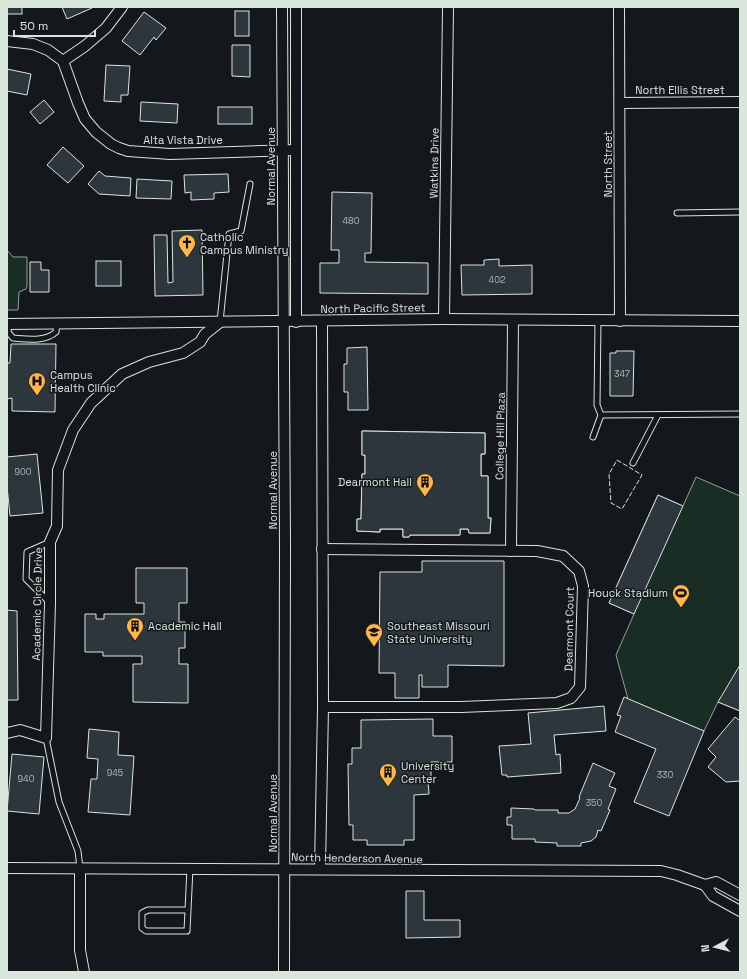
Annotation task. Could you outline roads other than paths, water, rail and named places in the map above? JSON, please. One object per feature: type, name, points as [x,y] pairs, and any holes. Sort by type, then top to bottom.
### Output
[{"type":"street","points":[[7,41],[33,44],[48,50],[63,61],[85,46],[106,28],[122,7]]},
{"type":"street","name":"Normal Avenue","points":[[282,7],[285,540],[284,972]]},
{"type":"street","points":[[296,7],[296,322]]},
{"type":"street","name":"Watkins Drive","points":[[444,319],[448,7]]},
{"type":"street","name":"North Street","points":[[620,7],[620,321]]},
{"type":"street","name":"Alta Vista Drive","points":[[63,61],[85,119],[96,132],[111,144],[119,148],[128,151],[170,154],[296,150]]},
{"type":"street","name":"North Ellis Street","points":[[620,102],[740,102]]},
{"type":"street","name":"North Pacific Street","points":[[8,324],[296,322],[444,319],[598,321],[740,320]]},
{"type":"street","name":"College Hill Plaza","points":[[511,551],[513,320]]},
{"type":"street","points":[[320,869],[323,707],[322,321]]},
{"type":"street","name":"Academic Circle Drive","points":[[46,738],[50,603],[50,542],[57,526],[58,470],[73,430],[91,403],[122,374],[149,362],[183,353],[200,342],[205,334],[220,322]]},
{"type":"street","name":"Dearmont Court","points":[[322,549],[537,551],[563,556],[579,571],[582,586],[580,687],[571,698],[557,703],[475,706],[323,707]]},
{"type":"street","points":[[7,733],[20,730],[46,738]]},
{"type":"street","name":"North Henderson Avenue","points":[[7,868],[661,871],[705,884],[716,882],[740,895]]},
{"type":"street","points":[[80,868],[80,950],[84,972]]},
{"type":"street","points":[[705,884],[713,896],[740,911]]},
{"type":"lane","points":[[220,322],[229,234],[241,231],[250,184]]},
{"type":"lane","points":[[678,213],[740,212]]},
{"type":"lane","points":[[593,437],[601,415],[597,405],[598,321]]},
{"type":"lane","points":[[8,324],[8,332],[13,338],[43,339],[56,332],[57,324]]},
{"type":"lane","points":[[601,415],[740,414]]},
{"type":"lane","points":[[633,463],[658,415]]},
{"type":"lane","points":[[50,542],[27,552],[26,579],[50,603]]},
{"type":"lane","points":[[46,738],[59,802],[78,851],[80,868]]},
{"type":"lane","points":[[187,910],[148,910],[142,914],[142,928],[146,931],[187,931],[190,868]]},
{"type":"place","name":"Catholic Campus Ministry","points":[[187,258]]},
{"type":"place","name":"Campus Health Clinic","points":[[37,396]]},
{"type":"place","name":"Dearmont Hall","points":[[425,497]]},
{"type":"place","name":"Houck Stadium","points":[[681,608]]},
{"type":"place","name":"Academic Hall","points":[[135,641]]},
{"type":"place","name":"Southeast Missouri State University","points":[[374,647]]},
{"type":"place","name":"University Center","points":[[388,787]]}]
